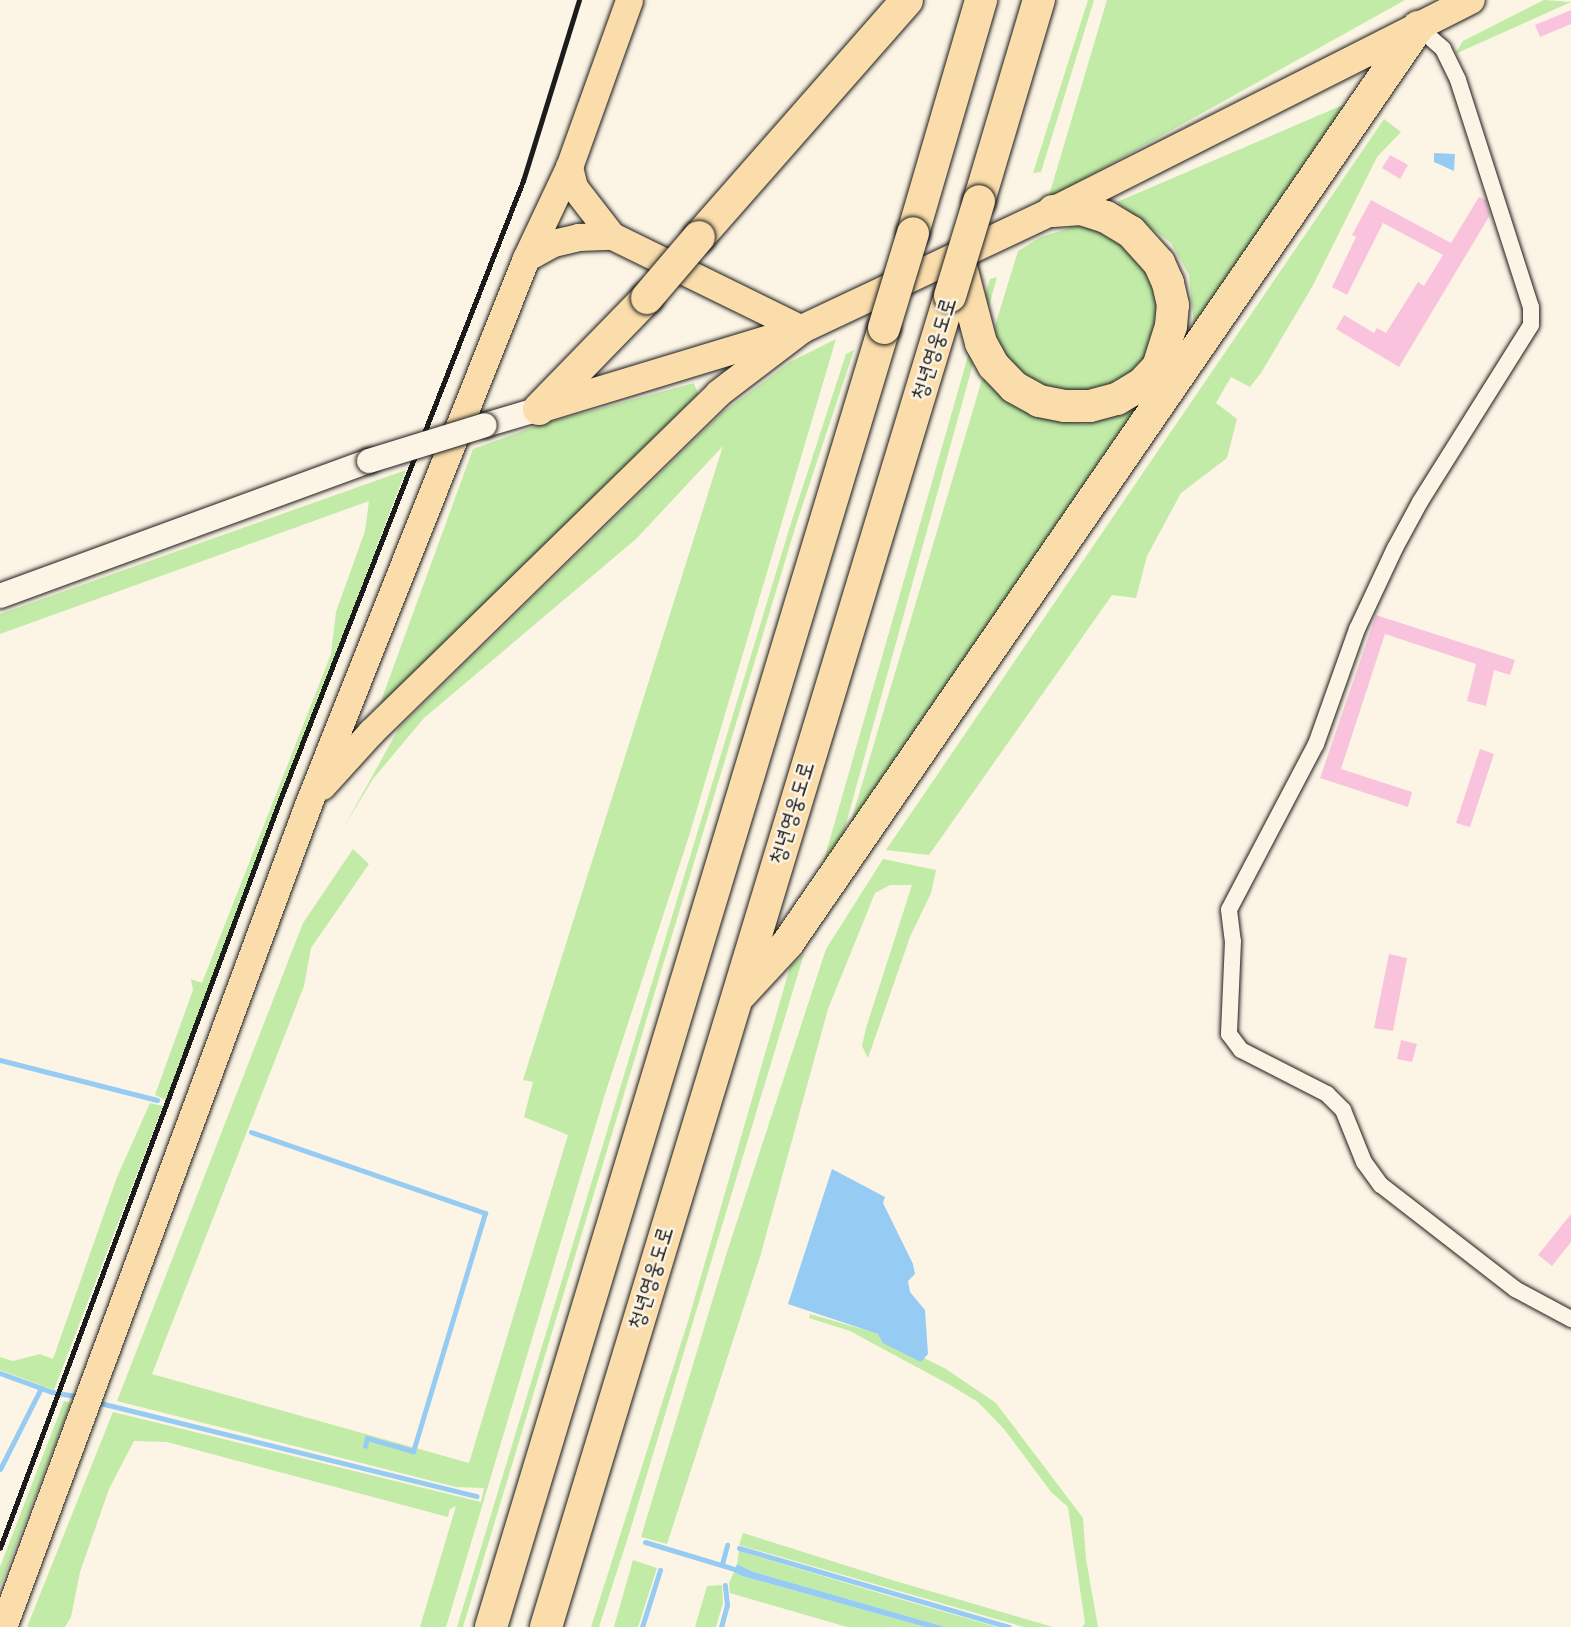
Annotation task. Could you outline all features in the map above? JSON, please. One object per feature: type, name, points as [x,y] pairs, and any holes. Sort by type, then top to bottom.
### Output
[{"type":"highway","points":[[539,409],[647,298],[907,0]]},
{"type":"highway","points":[[491,1627],[913,233],[981,0]]},
{"type":"highway","name":"청년영웅도로","points":[[546,1627],[735,1001],[959,282],[979,201],[1039,0]]},
{"type":"highway","points":[[539,409],[802,329],[1053,211],[1471,0]]},
{"type":"highway","points":[[735,1001],[788,943],[1418,27]]},
{"type":"highway","points":[[959,282],[981,342],[994,366],[1022,392],[1056,404],[1090,406],[1117,399],[1142,384],[1158,367],[1171,326],[1173,305],[1160,262],[1131,232],[1106,217],[1081,209],[1053,211]]},
{"type":"main road","points":[[3,1627],[309,802],[526,258],[569,167],[629,0]]},
{"type":"main road","points":[[309,802],[371,732],[718,393],[802,329],[612,236],[579,195],[569,167]]},
{"type":"main road","points":[[526,258],[552,243],[578,237],[612,236]]},
{"type":"main road","points":[[0,596],[369,461],[539,409]]},
{"type":"street","points":[[1418,27],[1443,49],[1458,80],[1531,307],[1531,325],[1395,548],[1357,629],[1316,744],[1228,910],[1233,941],[1229,1034],[1241,1050],[1327,1094],[1353,1126],[1364,1162],[1381,1185],[1515,1289],[1571,1319]]},
{"type":"green space","points":[[1088,0],[1094,0],[1041,172],[1033,173]]},
{"type":"green space","points":[[1107,0],[1405,0],[1048,199]]},
{"type":"green space","points":[[1544,0],[1571,2],[1455,54],[1463,41]]},
{"type":"green space","points":[[1352,101],[1194,325],[1189,275],[1171,243],[1117,202]]},
{"type":"green space","points":[[1384,119],[1401,132],[1377,157],[1312,287],[1261,373],[1250,387],[1231,377],[1216,403],[1237,419],[1227,458],[1181,493],[1147,556],[1136,598],[1112,595],[929,855],[886,850]]},
{"type":"green space","points":[[1076,226],[1113,231],[1166,289],[1151,368],[1087,399],[1031,382],[1006,357],[994,329],[1018,251],[1041,237]]},
{"type":"green space","points":[[997,277],[828,889],[814,895],[990,279]]},
{"type":"green space","points":[[836,339],[689,836],[605,1094],[446,1627],[420,1627],[456,1506],[450,1509],[448,1517],[167,1442],[134,1441],[109,1489],[80,1572],[71,1617],[65,1627],[27,1627],[113,1412],[481,1502],[484,1488],[456,1487],[117,1401],[303,923],[353,849],[369,864],[311,948],[304,986],[152,1374],[469,1463],[568,1135],[524,1117],[533,1082],[523,1080],[723,446],[636,539],[424,718],[373,779],[345,825],[399,728],[723,412],[790,362]]},
{"type":"green space","points":[[854,350],[796,525],[463,1627],[457,1627],[791,523],[846,354]]},
{"type":"green space","points":[[986,366],[1060,421],[1084,424],[1106,419],[1144,402],[841,855]]},
{"type":"green space","points":[[694,383],[698,394],[377,712],[473,449],[539,425]]},
{"type":"green space","points":[[406,470],[166,1100],[155,1095],[193,990],[191,979],[202,983],[331,654],[336,612],[365,531],[369,501],[0,634],[0,614]]},
{"type":"green space","points":[[883,859],[936,870],[931,893],[910,937],[868,1058],[862,1046],[866,1028],[912,885],[890,885],[875,893],[828,1009],[760,1257],[667,1544],[641,1537],[727,1252],[826,949]]},
{"type":"green space","points":[[804,954],[629,1534],[599,1627],[591,1627],[689,1318],[790,967]]},
{"type":"green space","points":[[150,1103],[163,1106],[54,1390],[0,1370],[0,1357],[13,1361],[40,1354],[53,1359],[117,1177]]},
{"type":"green space","points":[[810,1314],[879,1334],[921,1362],[924,1358],[946,1369],[996,1403],[1083,1518],[1086,1559],[1098,1627],[1082,1627],[1085,1623],[1068,1507],[1051,1492],[1004,1429],[978,1402],[950,1385],[850,1331],[809,1318]]},
{"type":"green space","points":[[64,1401],[71,1403],[0,1587],[0,1567]]},
{"type":"green space","points":[[743,1533],[1053,1627],[1024,1627],[739,1545]]},
{"type":"green space","points":[[739,1551],[997,1627],[945,1627],[751,1571],[737,1564]]},
{"type":"green space","points":[[633,1560],[657,1568],[638,1627],[614,1627]]},
{"type":"green space","points":[[734,1572],[925,1627],[847,1627],[730,1593],[729,1583]]},
{"type":"green space","points":[[722,1585],[723,1603],[716,1627],[695,1627],[707,1586]]},
{"type":"water","points":[[1434,153],[1455,154],[1454,171],[1434,162]]},
{"type":"water","points":[[832,1169],[885,1197],[883,1203],[913,1264],[915,1274],[908,1281],[910,1292],[925,1310],[928,1354],[921,1362],[883,1343],[878,1334],[788,1304]]},
{"type":"water","points":[[737,1564],[751,1571],[945,1627],[925,1627],[742,1576],[734,1572]]},
{"type":"building","points":[[1571,10],[1571,24],[1540,37],[1535,25]]},
{"type":"building","points":[[1390,155],[1408,165],[1400,179],[1382,168]]},
{"type":"building","points":[[1479,197],[1486,200],[1490,215],[1399,367],[1336,329],[1344,315],[1374,333],[1377,328],[1386,333],[1418,282],[1424,286],[1443,255],[1383,223],[1347,295],[1332,287],[1356,237],[1352,235],[1371,200],[1451,243]]},
{"type":"building","points":[[1376,615],[1515,660],[1510,675],[1494,670],[1486,706],[1467,701],[1476,664],[1385,634],[1341,769],[1412,792],[1408,807],[1320,778]]},
{"type":"building","points":[[1480,749],[1494,754],[1470,827],[1456,823]]},
{"type":"building","points":[[1389,954],[1407,958],[1393,1031],[1374,1028]]},
{"type":"building","points":[[1401,1040],[1417,1044],[1412,1062],[1397,1059]]},
{"type":"building","points":[[1571,1214],[1571,1242],[1552,1266],[1538,1255]]},
{"type":"waterway","points":[[0,1060],[157,1100]]},
{"type":"waterway","points":[[251,1132],[485,1213],[413,1451],[367,1438],[365,1446]]},
{"type":"waterway","points":[[0,1373],[52,1392],[81,1397]]},
{"type":"waterway","points":[[0,1469],[41,1388]]},
{"type":"waterway","points":[[96,1402],[477,1496]]},
{"type":"waterway","points":[[645,1542],[741,1571]]},
{"type":"waterway","points":[[722,1564],[727,1545]]},
{"type":"waterway","points":[[739,1548],[1009,1627]]},
{"type":"waterway","points":[[642,1627],[660,1570]]},
{"type":"waterway","points":[[721,1627],[727,1605],[725,1585]]},
{"type":"railway","points":[[0,1548],[280,800],[523,181],[579,0]]}]
